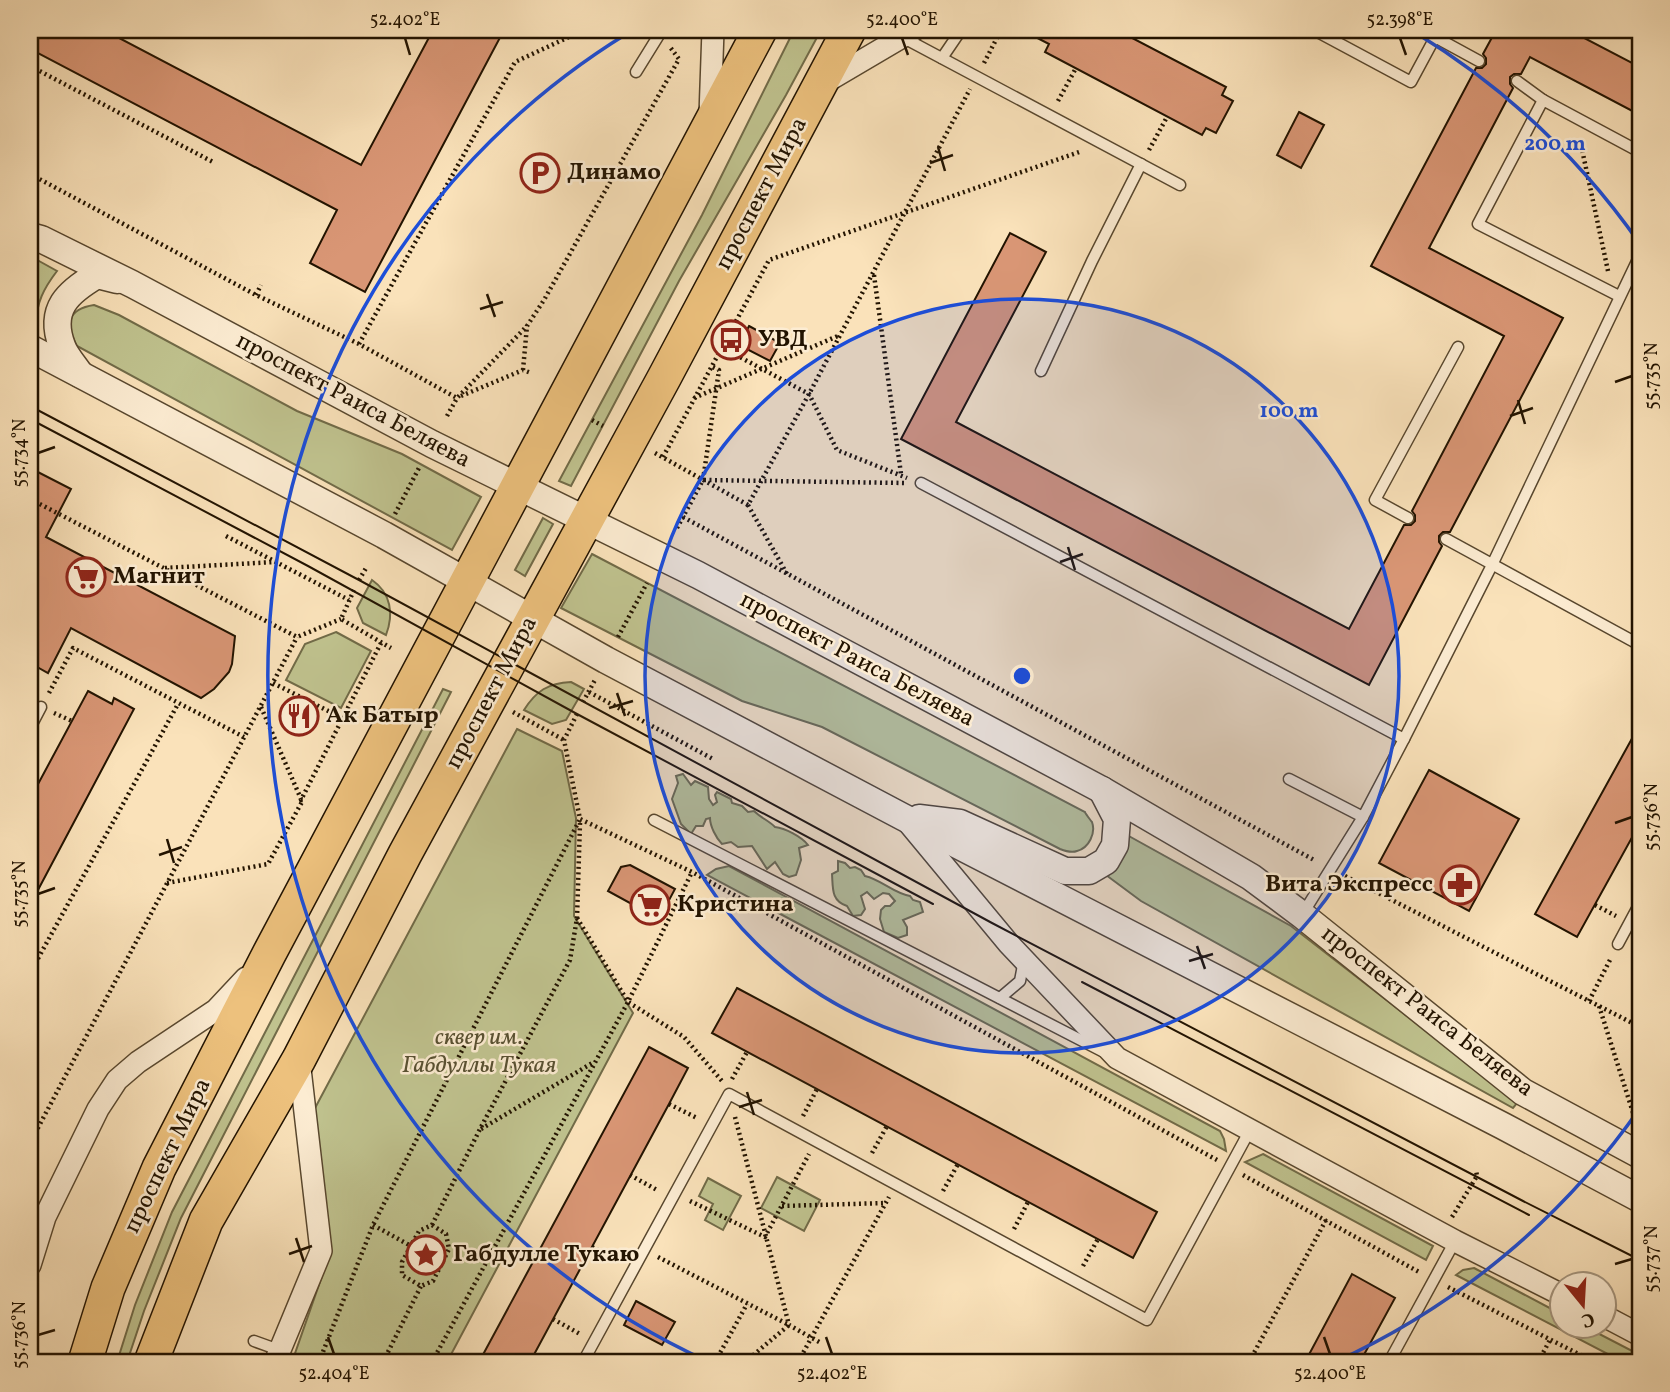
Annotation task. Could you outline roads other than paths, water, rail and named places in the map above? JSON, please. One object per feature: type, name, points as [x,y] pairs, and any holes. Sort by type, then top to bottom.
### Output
[{"type":"main road","name":"проспект Мира","points":[[85,1362],[107,1288],[159,1168],[269,954],[760,30]]},
{"type":"main road","name":"проспект Мира","points":[[151,1362],[206,1221],[299,1059],[411,843],[664,378],[849,30]]},
{"type":"street","points":[[710,125],[713,30]]},
{"type":"street","points":[[819,86],[908,33]]},
{"type":"street","name":"проспект Раиса Беляева","points":[[34,234],[432,444],[698,575],[1102,790],[1251,877],[1523,1092],[1640,1156]]},
{"type":"street","points":[[80,374],[62,347],[57,325],[61,305],[76,287],[97,275],[132,284]]},
{"type":"street","name":"проспект Раиса Беляева","points":[[30,348],[375,530],[606,660],[903,817],[1640,1199]]},
{"type":"street","points":[[903,817],[960,822],[1065,872],[1089,871],[1106,861],[1115,845],[1118,819],[1102,790]]},
{"type":"street","points":[[903,817],[1024,960],[1117,1058],[1455,1241],[1548,1288]]},
{"type":"street","points":[[30,1265],[45,1217],[98,1109],[117,1080],[138,1062],[216,1010],[269,954]]},
{"type":"street","points":[[277,1356],[321,1251],[299,1059]]},
{"type":"street","points":[[1618,1323],[1640,1335]]},
{"type":"lane","points":[[942,58],[961,30]]},
{"type":"lane","points":[[1314,30],[1411,82],[1437,33],[1479,61]]},
{"type":"lane","points":[[636,72],[661,32]]},
{"type":"lane","points":[[908,33],[942,58],[1180,185]]},
{"type":"lane","points":[[1517,81],[1543,100],[1640,152]]},
{"type":"lane","points":[[1543,100],[1478,224],[1616,295]]},
{"type":"lane","points":[[1041,371],[1141,164]]},
{"type":"lane","points":[[1302,915],[1363,817],[1404,739],[1492,565],[1616,295],[1640,255]]},
{"type":"lane","points":[[1408,518],[1375,500],[1458,347]]},
{"type":"lane","points":[[921,483],[1404,739]]},
{"type":"lane","points":[[1446,539],[1640,645]]},
{"type":"lane","points":[[30,728],[41,707]]},
{"type":"lane","points":[[1289,779],[1363,817]]},
{"type":"lane","points":[[654,820],[1117,1058]]},
{"type":"lane","points":[[1618,944],[1640,903]]},
{"type":"lane","points":[[1000,998],[1020,981],[1024,960]]},
{"type":"lane","points":[[583,1362],[729,1094],[1147,1320],[1250,1130]]},
{"type":"lane","points":[[1389,1362],[1455,1241]]},
{"type":"lane","points":[[254,1341],[277,1356]]},
{"type":"tram line","points":[[30,406],[359,580],[992,923],[1640,1260]]},
{"type":"tram line","points":[[30,419],[933,904]]},
{"type":"tram line","points":[[1082,982],[1529,1215]]},
{"type":"place","name":"Динамо","points":[[540,173]]},
{"type":"place","name":"УВД","points":[[731,340]]},
{"type":"place","name":"Магнит","points":[[86,577]]},
{"type":"place","name":"Ак Батыр","points":[[299,716]]},
{"type":"place","name":"Вита Экспресс","points":[[1460,885]]},
{"type":"place","name":"Кристина","points":[[650,905]]},
{"type":"place","name":"Габдулле Тукаю","points":[[426,1255]]},
{"type":"park label","name":"сквер им. Габдуллы Тукая","points":[[479,1052]]}]
